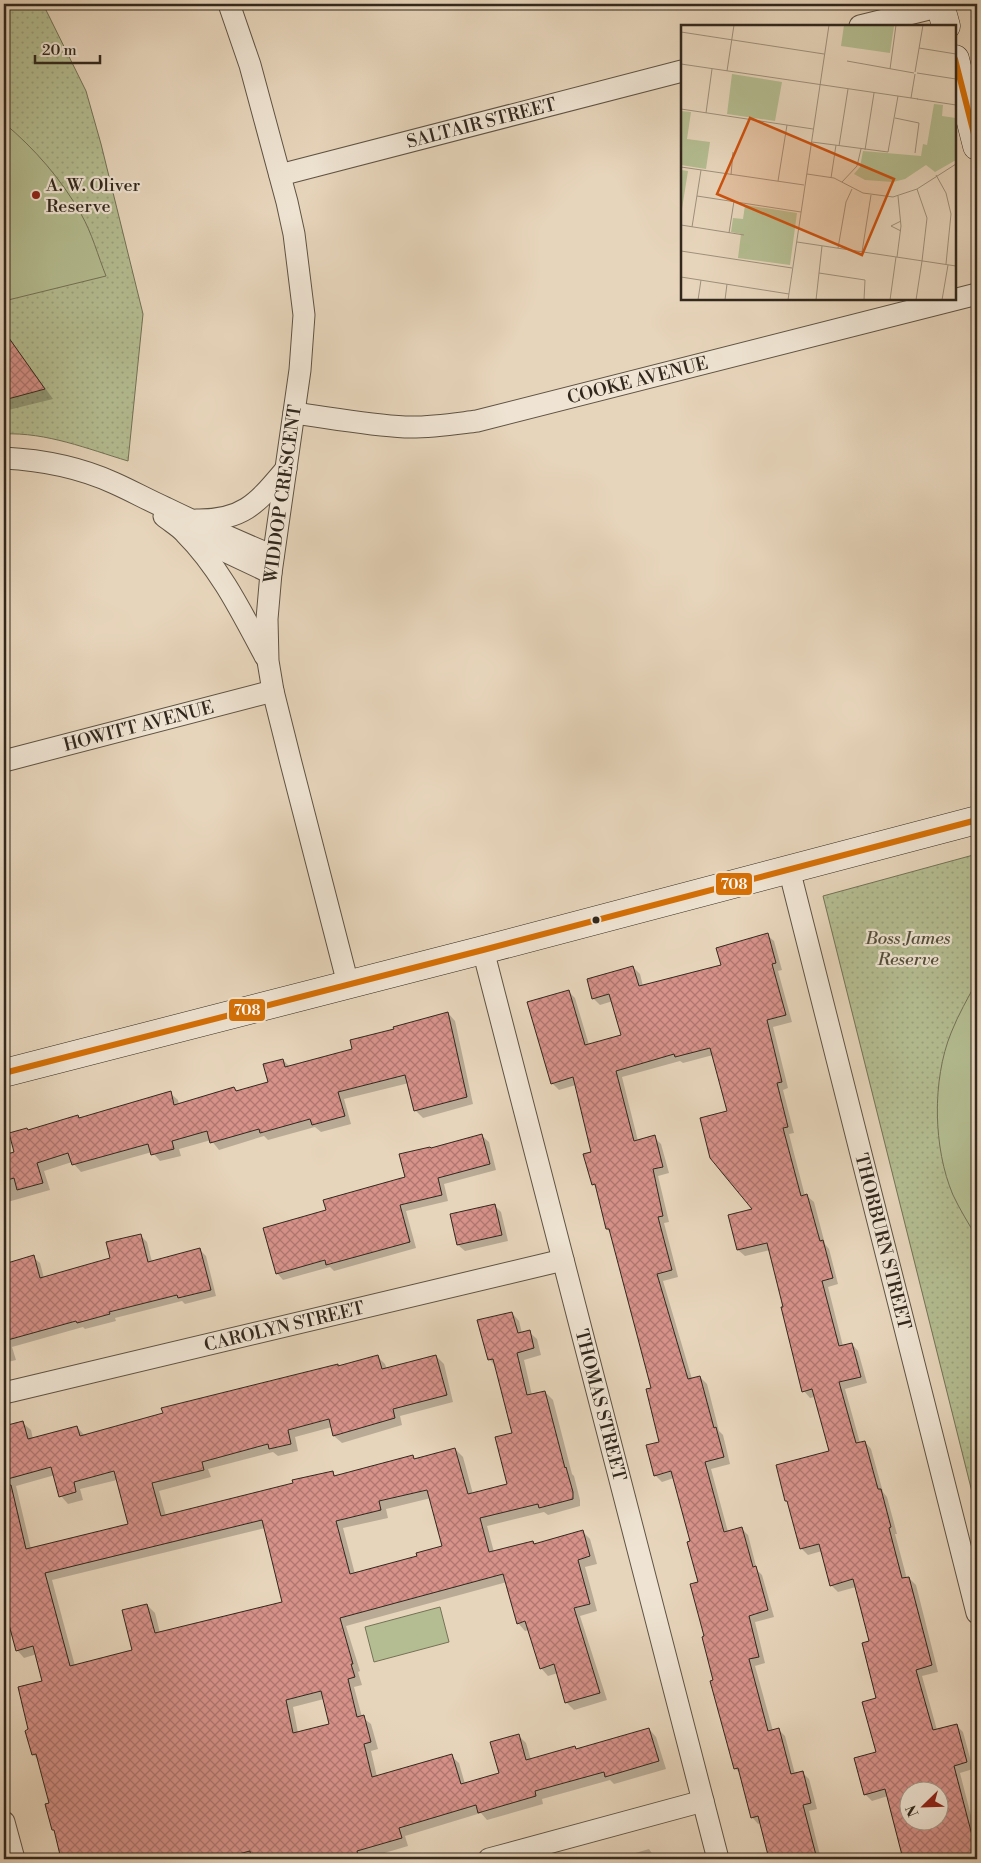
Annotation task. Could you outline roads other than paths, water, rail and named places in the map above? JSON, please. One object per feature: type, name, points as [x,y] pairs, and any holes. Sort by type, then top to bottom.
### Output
[{"type":"main road","points":[[956,63],[977,146]]},
{"type":"main road","points":[[4,1073],[977,820]]},
{"type":"street","name":"WIDDOP CRESCENT","points":[[229,4],[250,65],[280,175],[294,234],[303,307],[303,340],[266,619],[268,661],[273,691],[348,984]]},
{"type":"street","points":[[866,25],[942,12]]},
{"type":"street","name":"SALTAIR STREET","points":[[280,175],[681,71]]},
{"type":"street","name":"COOKE AVENUE","points":[[956,299],[977,294]]},
{"type":"street","name":"COOKE AVENUE","points":[[294,413],[406,427],[443,426],[477,421],[953,300]]},
{"type":"street","points":[[4,458],[60,464],[87,472],[116,484],[187,525],[272,565]]},
{"type":"street","points":[[187,525],[221,519],[249,508],[260,500],[286,469]]},
{"type":"street","points":[[187,525],[196,544],[232,594],[268,661]]},
{"type":"street","name":"HOWITT AVENUE","points":[[4,761],[273,691]]},
{"type":"street","name":"THORBURN STREET","points":[[789,869],[977,1614]]},
{"type":"street","name":"THOMAS STREET","points":[[483,950],[718,1859]]},
{"type":"street","name":"CAROLYN STREET","points":[[4,1393],[563,1260]]},
{"type":"street","points":[[489,1859],[703,1800]]},
{"type":"street","points":[[4,1822],[14,1859]]},
{"type":"place","name":"A. W. Oliver Reserve","points":[[36,195]]},
{"type":"park label","name":"Boss James Reserve","points":[[908,948]]}]
